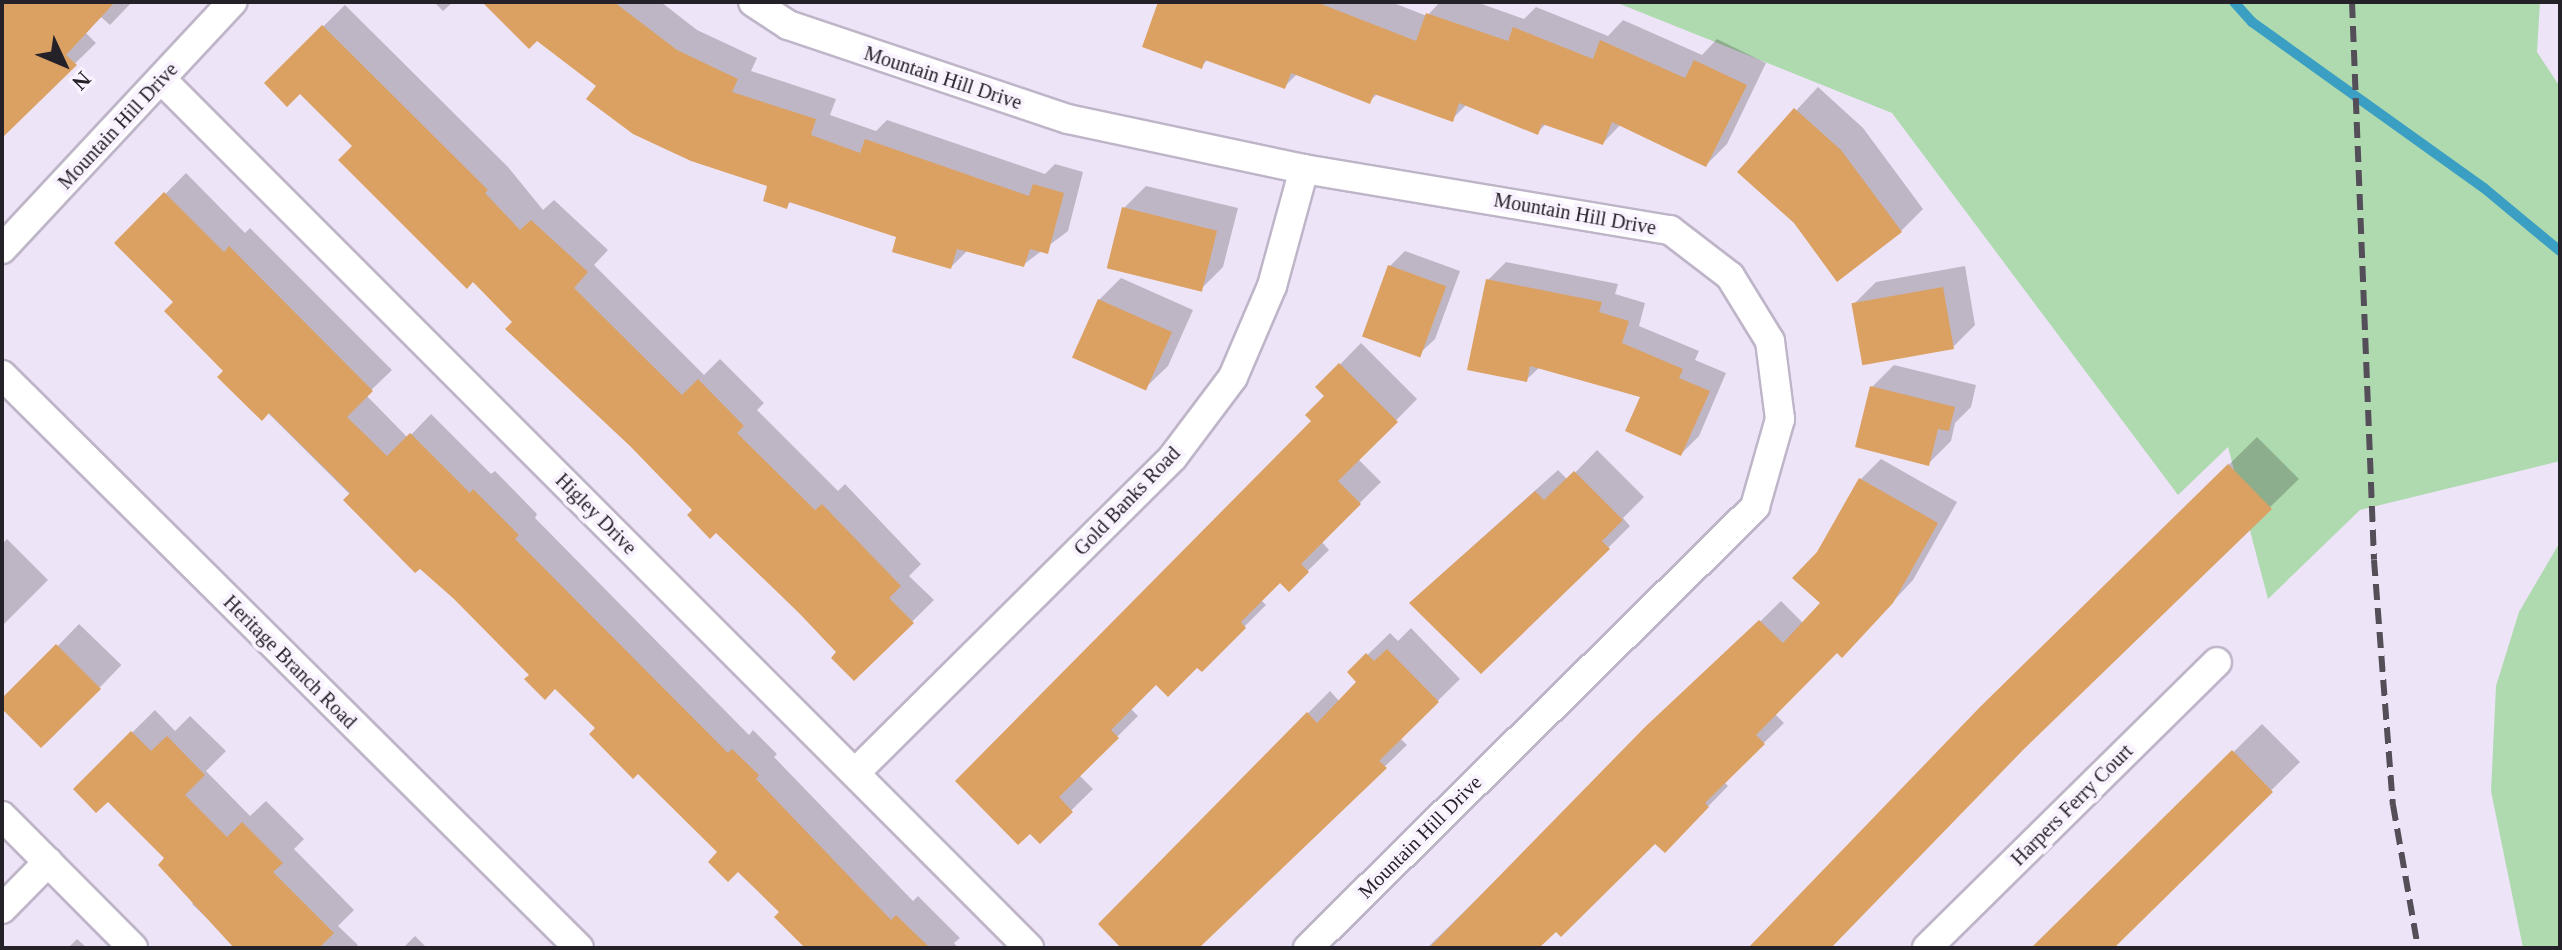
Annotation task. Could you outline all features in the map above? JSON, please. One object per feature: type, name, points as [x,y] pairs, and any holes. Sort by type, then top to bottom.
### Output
[{"type":"street","name":"Mountain Hill Drive","points":[[2,249],[232,2]]},
{"type":"street","name":"Mountain Hill Drive","points":[[753,2],[788,25],[1068,119],[1304,169],[1670,230],[1730,276],[1770,341],[1780,419],[1755,507],[1308,948]]},
{"type":"street","name":"Higley Drive","points":[[162,80],[1029,948]]},
{"type":"street","name":"Gold Banks Road","points":[[855,773],[1173,457],[1233,377],[1272,286],[1304,169]]},
{"type":"street","name":"Heritage Branch Road","points":[[2,375],[579,948]]},
{"type":"street","name":"Harpers Ferry Court","points":[[1927,948],[2217,662]]},
{"type":"street","points":[[2,816],[133,948]]},
{"type":"street","points":[[2,909],[48,862]]},
{"type":"green space","points":[[1615,2],[2540,2],[2537,52],[2560,87],[2560,461],[2360,510],[2268,599],[2228,447],[2178,495],[1892,113]]},
{"type":"green space","points":[[2560,542],[2560,948],[2523,948],[2491,791],[2496,686],[2519,612]]},
{"type":"building","points":[[2,2],[115,2],[66,55],[77,65],[2,138]]},
{"type":"building","points":[[482,2],[614,2],[677,50],[738,79],[732,92],[816,119],[811,135],[860,153],[865,139],[1029,196],[1033,184],[1064,193],[1048,254],[1030,249],[1024,267],[957,249],[951,269],[892,252],[896,237],[789,202],[787,209],[763,201],[767,186],[691,161],[633,134],[586,99],[596,86],[537,41],[529,49]]},
{"type":"building","points":[[1158,2],[1316,2],[1416,41],[1426,13],[1508,41],[1513,27],[1593,59],[1600,40],[1685,78],[1694,60],[1747,85],[1706,167],[1612,122],[1603,145],[1542,124],[1538,135],[1459,103],[1453,122],[1374,94],[1370,104],[1291,73],[1285,89],[1205,60],[1202,69],[1142,47]]},
{"type":"building","points":[[322,25],[488,190],[485,193],[520,230],[531,220],[588,272],[574,288],[682,395],[698,379],[744,426],[737,433],[815,510],[822,504],[901,586],[889,598],[914,623],[854,681],[831,658],[836,652],[799,613],[716,533],[710,539],[687,515],[692,510],[630,446],[505,329],[512,322],[473,282],[467,289],[338,160],[352,146],[300,94],[287,107],[264,83]]},
{"type":"building","points":[[1794,108],[1841,150],[1902,232],[1837,282],[1794,223],[1737,172]]},
{"type":"building","points":[[164,192],[224,252],[229,246],[373,391],[347,417],[387,456],[410,433],[470,493],[473,489],[519,535],[515,539],[728,753],[732,749],[759,775],[756,779],[891,920],[896,915],[930,948],[805,948],[774,917],[779,912],[738,872],[728,882],[708,862],[717,852],[638,774],[633,779],[589,734],[595,728],[555,689],[545,700],[524,679],[529,675],[454,599],[420,569],[415,573],[343,500],[350,493],[269,413],[262,421],[217,377],[223,371],[164,311],[173,302],[114,243]]},
{"type":"building","points":[[1122,207],[1217,231],[1202,292],[1107,268]]},
{"type":"building","points":[[1388,265],[1446,286],[1420,358],[1362,336]]},
{"type":"building","points":[[1486,279],[1602,302],[1599,312],[1629,321],[1622,343],[1683,369],[1679,378],[1710,391],[1681,456],[1625,431],[1640,397],[1530,366],[1527,382],[1467,370]]},
{"type":"building","points":[[1943,287],[1954,349],[1862,365],[1851,303]]},
{"type":"building","points":[[1098,299],[1172,332],[1146,390],[1072,357]]},
{"type":"building","points":[[1339,363],[1398,422],[1338,481],[1361,504],[1301,564],[1309,572],[1289,592],[1280,583],[1241,622],[1246,628],[1202,672],[1197,668],[1168,697],[1156,685],[1111,730],[1119,738],[1059,797],[1073,812],[1040,844],[1030,834],[1018,845],[955,781],[1311,421],[1305,415],[1324,396],[1315,387]]},
{"type":"building","points":[[1870,386],[1955,407],[1949,431],[1938,429],[1929,466],[1855,447]]},
{"type":"building","points":[[2228,464],[2272,509],[2023,750],[1831,948],[1748,948],[1980,707]]},
{"type":"building","points":[[1574,471],[1623,520],[1602,541],[1610,549],[1481,674],[1409,603],[1535,491],[1544,500]]},
{"type":"building","points":[[1859,478],[1938,523],[1893,603],[1842,658],[1837,653],[1756,735],[1765,744],[1705,803],[1709,807],[1665,853],[1655,844],[1561,937],[1556,932],[1539,948],[1429,948],[1645,727],[1759,620],[1783,643],[1820,603],[1792,578],[1817,552]]},
{"type":"building","points":[[56,644],[101,689],[41,748],[2,709],[2,698]]},
{"type":"building","points":[[1387,649],[1439,702],[1379,761],[1387,768],[1199,948],[1121,948],[1098,924],[1307,712],[1317,723],[1356,682],[1347,672],[1366,653],[1374,661]]},
{"type":"building","points":[[131,731],[151,751],[167,736],[205,775],[185,795],[227,837],[242,822],[283,863],[273,872],[334,933],[319,948],[234,948],[158,865],[164,858],[108,802],[96,813],[73,789]]},
{"type":"building","points":[[2232,750],[2273,792],[2114,948],[2031,948]]},
{"type":"waterway","points":[[2234,2],[2252,22],[2484,188],[2560,251]]},
{"type":"railway","points":[[2352,2],[2374,560],[2393,805],[2418,948]]}]
